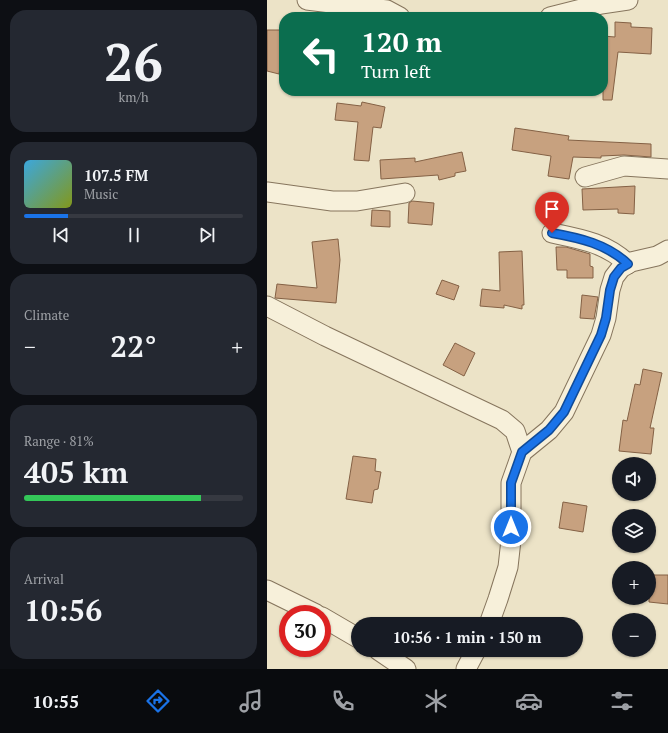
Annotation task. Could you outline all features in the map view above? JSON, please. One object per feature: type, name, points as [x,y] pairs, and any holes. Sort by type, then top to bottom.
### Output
[{"type":"street","points":[[307,0],[387,10],[391,12]]},
{"type":"street","points":[[570,12],[601,4],[628,0]]},
{"type":"street","points":[[585,177],[624,166],[668,169]]},
{"type":"street","points":[[267,192],[331,201],[357,201],[405,193]]},
{"type":"street","points":[[552,233],[584,239],[610,250],[628,264]]},
{"type":"street","points":[[492,617],[508,567],[511,540],[511,483],[522,452],[549,430],[564,412],[601,335],[614,277],[621,268],[631,262],[657,256],[668,250]]},
{"type":"street","points":[[267,306],[325,336],[502,420],[515,431],[522,452]]},
{"type":"street","points":[[267,590],[297,605]]},
{"type":"street","points":[[331,622],[351,634]]},
{"type":"street","points":[[388,657],[406,669]]},
{"type":"street","points":[[466,669],[472,657]]},
{"type":"building","points":[[615,22],[631,23],[631,27],[652,28],[651,54],[618,52],[612,100],[603,100],[603,96],[608,96],[608,36],[615,37]]},
{"type":"building","points":[[267,30],[279,30],[279,74],[267,71]]},
{"type":"building","points":[[362,102],[385,107],[381,128],[373,127],[369,161],[354,160],[358,122],[335,120],[337,103],[361,106]]},
{"type":"building","points":[[515,128],[569,136],[568,140],[651,144],[651,157],[624,155],[601,156],[601,158],[573,157],[569,179],[548,176],[551,156],[512,150]]},
{"type":"building","points":[[462,152],[466,171],[455,173],[455,176],[439,180],[438,175],[381,179],[380,160],[415,158],[415,162]]},
{"type":"building","points":[[635,186],[634,214],[618,213],[618,209],[583,210],[582,189]]},
{"type":"building","points":[[412,201],[434,203],[432,225],[408,223],[409,203]]},
{"type":"building","points":[[372,210],[390,211],[390,227],[371,226]]},
{"type":"building","points":[[338,239],[340,260],[336,303],[275,298],[277,284],[317,288],[312,242]]},
{"type":"building","points":[[556,247],[566,247],[590,254],[590,266],[593,267],[593,278],[567,278],[567,270],[557,270]]},
{"type":"building","points":[[522,251],[524,305],[522,305],[522,309],[504,305],[504,308],[480,306],[482,289],[500,291],[499,252]]},
{"type":"building","points":[[442,280],[459,286],[454,300],[436,294]]},
{"type":"building","points":[[582,295],[598,297],[594,319],[580,318]]},
{"type":"building","points":[[455,343],[475,353],[464,376],[443,365]]},
{"type":"building","points":[[643,369],[662,373],[650,428],[654,428],[651,454],[619,451],[623,420],[627,421],[635,384],[640,385]]},
{"type":"building","points":[[353,456],[376,459],[375,471],[381,472],[378,489],[374,490],[372,503],[346,499]]},
{"type":"building","points":[[563,502],[587,506],[583,532],[559,528]]},
{"type":"building","points":[[656,575],[668,575],[668,604],[656,603]]},
{"type":"route","points":[[511,527],[511,483],[522,452],[549,430],[564,412],[601,335],[614,277],[621,268],[628,264],[620,256],[610,250],[584,239],[552,233]]}]
